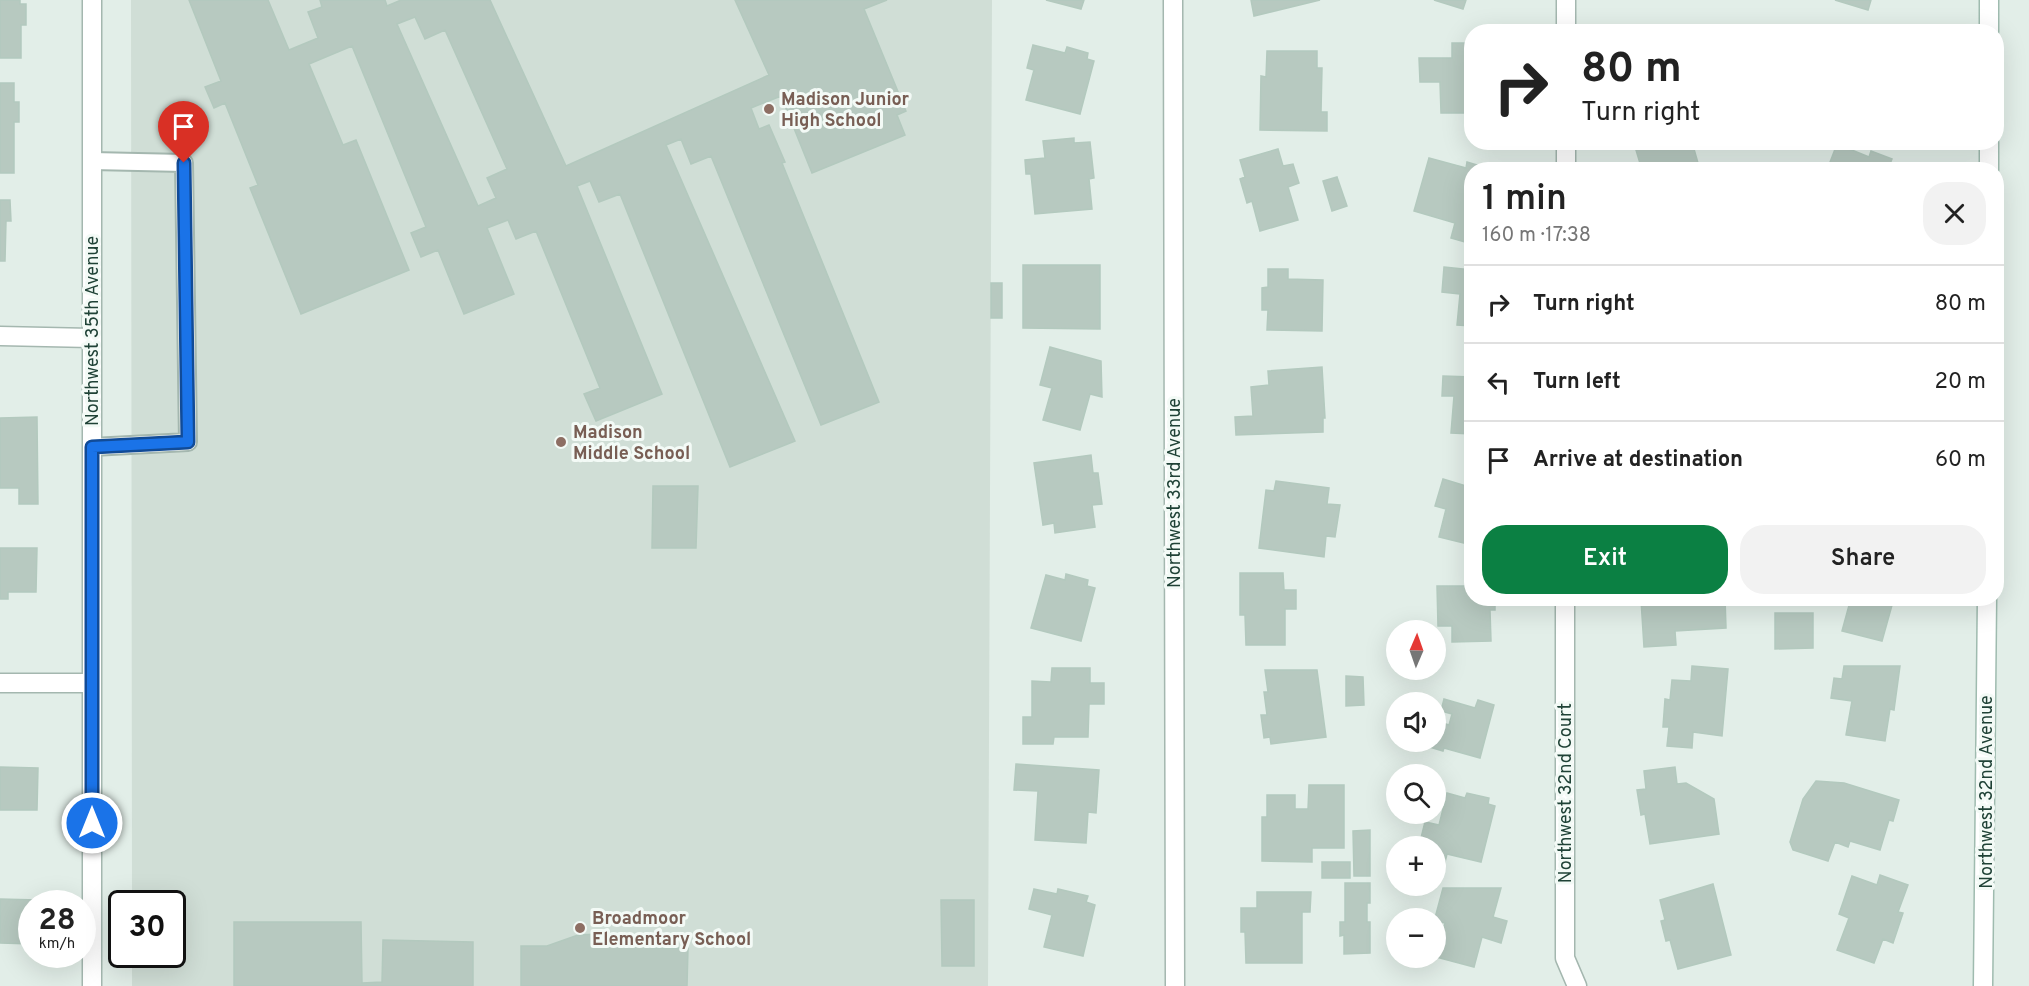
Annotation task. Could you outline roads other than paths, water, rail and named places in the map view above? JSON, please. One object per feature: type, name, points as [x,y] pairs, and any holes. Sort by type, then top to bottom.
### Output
[{"type":"street","name":"Northwest 35th Avenue","points":[[92,0],[92,986]]},
{"type":"street","name":"Northwest 33rd Avenue","points":[[1173,0],[1175,986]]},
{"type":"street","points":[[1566,0],[1566,24]]},
{"type":"street","points":[[1989,0],[1989,24]]},
{"type":"street","points":[[0,336],[92,338]]},
{"type":"street","name":"Northwest 32nd Court","points":[[1565,606],[1565,958],[1577,986]]},
{"type":"street","name":"Northwest 32nd Avenue","points":[[1983,986],[1987,606]]},
{"type":"street","points":[[0,683],[92,683]]},
{"type":"lane","points":[[92,161],[184,163],[188,442],[92,447]]},
{"type":"place","name":"Madison Junior High School","points":[[769,109]]},
{"type":"place","name":"Madison Middle School","points":[[561,442]]},
{"type":"place","name":"Broadmoor Elementary School","points":[[580,928]]}]
